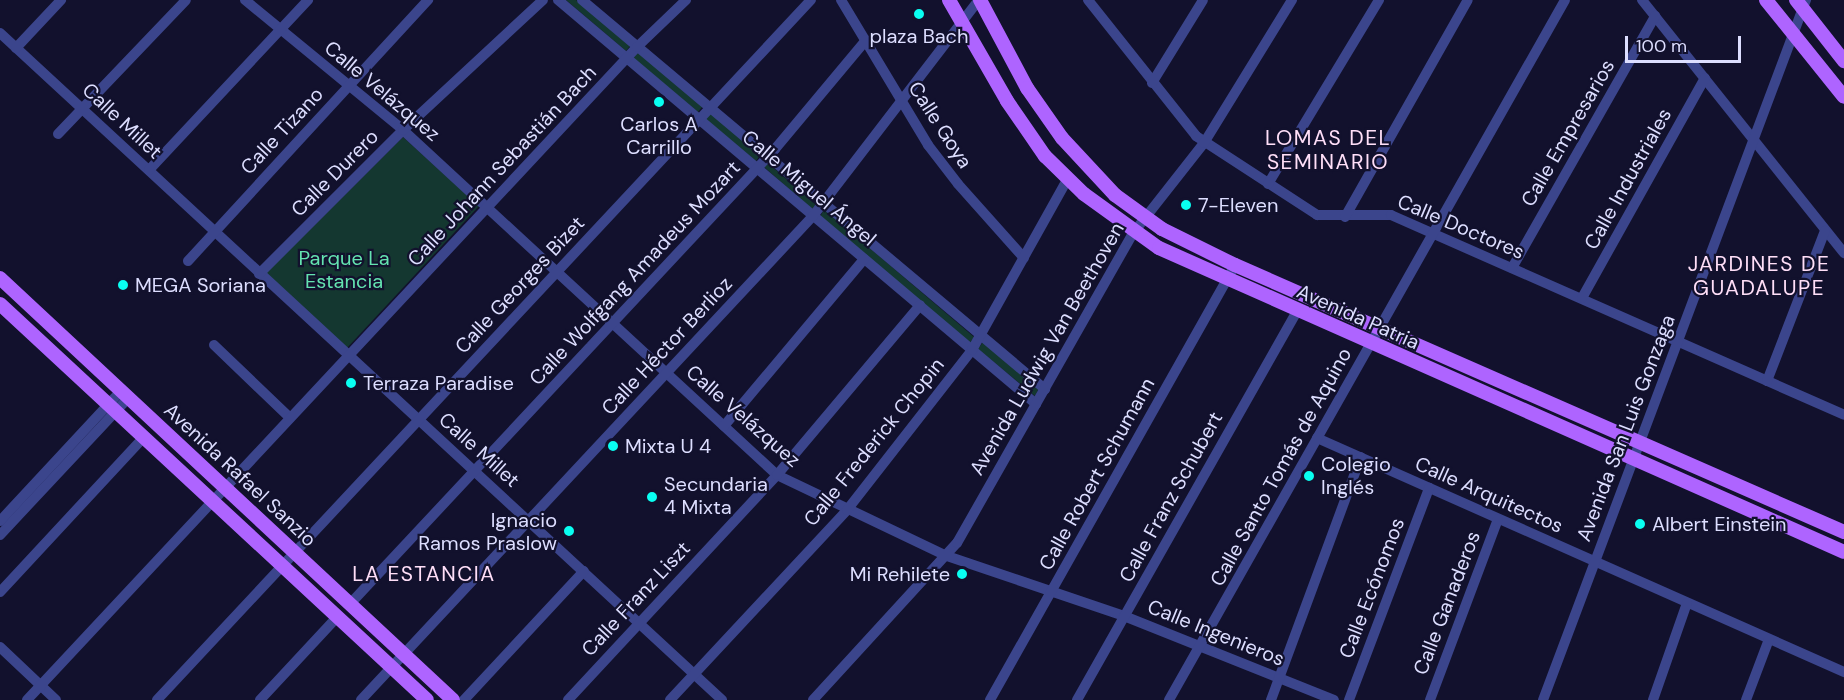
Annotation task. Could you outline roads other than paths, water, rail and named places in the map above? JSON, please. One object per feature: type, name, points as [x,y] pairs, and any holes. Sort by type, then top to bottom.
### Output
[{"type":"main road","name":"Avenida Patria","points":[[949,0],[1006,101],[1045,156],[1134,232],[1227,280],[1844,552]]},
{"type":"main road","name":"Avenida Patria","points":[[979,0],[1027,88],[1062,138],[1115,195],[1145,218],[1235,265],[1844,532]]},
{"type":"main road","points":[[1766,0],[1844,97]]},
{"type":"main road","points":[[1801,3],[1844,61]]},
{"type":"main road","name":"Avenida Rafael Sanzio","points":[[0,278],[453,700]]},
{"type":"main road","name":"Avenida Rafael Sanzio","points":[[0,304],[427,700]]},
{"type":"street","points":[[16,48],[61,0]]},
{"type":"street","points":[[58,134],[186,0]]},
{"type":"street","name":"Calle Velázquez","points":[[245,0],[403,130],[777,475],[947,556]]},
{"type":"street","points":[[149,170],[308,0]]},
{"type":"street","name":"Calle Tizano","points":[[188,261],[428,0]]},
{"type":"street","name":"Calle Durero","points":[[259,274],[403,130],[543,0]]},
{"type":"street","name":"Calle Miguel Ángel","points":[[558,0],[1036,404]]},
{"type":"street","name":"Calle Miguel Ángel","points":[[582,0],[1045,389]]},
{"type":"street","name":"Calle Johann Sebastián Bach","points":[[27,700],[627,58],[686,0]]},
{"type":"street","name":"Calle Georges Bizet","points":[[157,700],[811,0]]},
{"type":"street","name":"Calle Goya","points":[[841,0],[902,101],[958,184],[1024,258]]},
{"type":"street","name":"Calle Héctor Berlioz","points":[[362,700],[813,216],[963,24],[979,0]]},
{"type":"street","points":[[1152,83],[1203,0]]},
{"type":"street","name":"Avenida Ludwig Van Beethoven","points":[[813,700],[947,556],[1134,232],[1204,143],[1292,0]]},
{"type":"street","points":[[1268,184],[1379,0]]},
{"type":"street","points":[[1346,217],[1468,0]]},
{"type":"street","name":"Calle Santo Tomás de Aquino","points":[[1169,700],[1565,0]]},
{"type":"street","points":[[1642,0],[1844,253]]},
{"type":"street","name":"Calle Doctores","points":[[1092,2],[1152,83],[1204,143],[1317,215],[1346,217],[1391,215],[1843,413]]},
{"type":"street","name":"Avenida San Luis Gonzaga","points":[[1543,700],[1793,34],[1801,3]]},
{"type":"street","name":"Calle Empresarios","points":[[1512,268],[1655,16]]},
{"type":"street","name":"Calle Millet","points":[[0,33],[722,700]]},
{"type":"street","name":"Calle Wolfgang Amadeus Mozart","points":[[350,604],[768,157],[866,40]]},
{"type":"street","name":"Calle Industriales","points":[[1582,298],[1705,78]]},
{"type":"street","name":"Calle Frederick Chopin","points":[[670,700],[847,510],[972,350],[1068,178]]},
{"type":"street","points":[[1767,381],[1825,231]]},
{"type":"street","points":[[724,426],[864,259]]},
{"type":"street","name":"Calle Robert Schumann","points":[[990,700],[1235,265]]},
{"type":"street","name":"Calle Franz Liszt","points":[[568,700],[777,475],[920,305]]},
{"type":"street","name":"Calle Franz Schubert","points":[[1077,700],[1297,311]]},
{"type":"street","points":[[214,345],[291,418]]},
{"type":"street","points":[[0,535],[124,394]]},
{"type":"street","points":[[0,592],[143,438]]},
{"type":"street","name":"Calle Arquitectos","points":[[1317,438],[1844,672]]},
{"type":"street","points":[[0,521],[77,445]]},
{"type":"street","points":[[1271,700],[1361,457]]},
{"type":"street","name":"Calle Ecónomos","points":[[1349,700],[1429,488]]},
{"type":"street","name":"Calle Ganaderos","points":[[1430,700],[1498,519]]},
{"type":"street","name":"Calle Ingenieros","points":[[947,556],[1124,616],[1334,700]]},
{"type":"street","points":[[464,700],[584,571]]},
{"type":"street","points":[[1653,700],[1687,603]]},
{"type":"street","points":[[260,700],[337,617]]},
{"type":"street","points":[[1746,700],[1769,639]]},
{"type":"street","points":[[0,647],[56,700]]},
{"type":"place","name":"plaza Bach","points":[[919,14]]},
{"type":"place","name":"Carlos A Carrillo","points":[[659,102]]},
{"type":"place","name":"7-Eleven","points":[[1186,205]]},
{"type":"place","name":"MEGA Soriana","points":[[123,285]]},
{"type":"place","name":"Terraza Paradise","points":[[351,383]]},
{"type":"place","name":"Mixta U 4","points":[[613,446]]},
{"type":"place","name":"Colegio Inglés","points":[[1309,476]]},
{"type":"place","name":"Secundaria 4 Mixta","points":[[652,497]]},
{"type":"place","name":"Albert Einstein","points":[[1640,524]]},
{"type":"place","name":"Ignacio Ramos Praslow","points":[[569,531]]},
{"type":"place","name":"Mi Rehilete","points":[[962,574]]},
{"type":"district","name":"LOMAS DEL SEMINARIO","points":[[1328,150]]},
{"type":"district","name":"JARDINES DE GUADALUPE","points":[[1759,276]]},
{"type":"district","name":"LA ESTANCIA","points":[[424,574]]},
{"type":"park label","name":"Parque La Estancia","points":[[344,270]]}]
